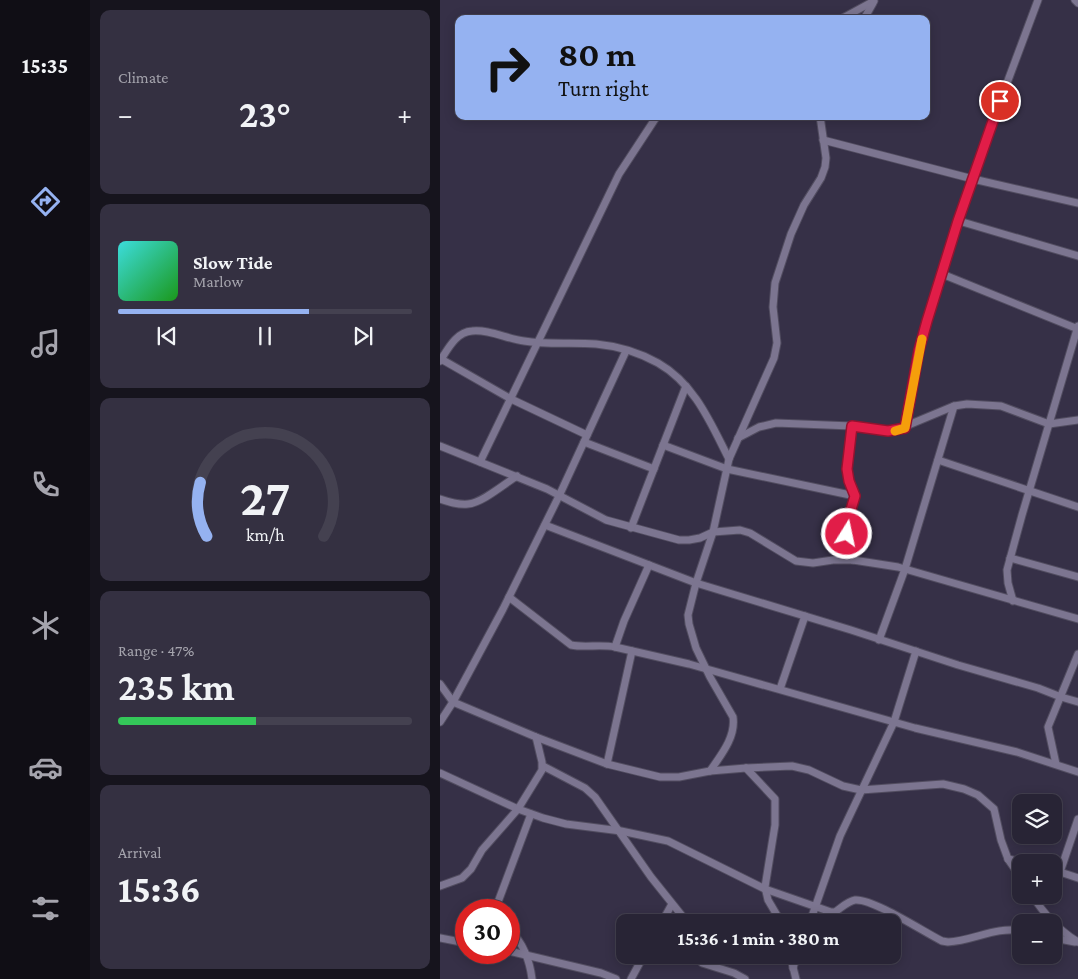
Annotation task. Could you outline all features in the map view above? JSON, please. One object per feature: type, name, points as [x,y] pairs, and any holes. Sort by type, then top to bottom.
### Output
[{"type":"street","points":[[905,428],[919,350],[958,221],[1038,0]]},
{"type":"street","points":[[1075,0],[1078,3]]},
{"type":"street","points":[[848,15],[874,1]]},
{"type":"street","points":[[866,15],[874,1]]},
{"type":"street","points":[[480,462],[619,174],[654,120]]},
{"type":"street","points":[[710,771],[730,738],[734,722],[728,707],[696,648],[688,620],[696,583],[712,532],[729,459],[774,358],[776,343],[773,306],[775,283],[791,234],[804,205],[822,178],[825,167],[826,158],[820,120]]},
{"type":"street","points":[[823,140],[973,179],[1078,203]]},
{"type":"street","points":[[958,221],[1078,256]]},
{"type":"street","points":[[942,274],[1078,328],[1010,558],[1007,576],[1013,601]]},
{"type":"street","points":[[654,469],[585,439],[441,360],[460,335],[471,331],[539,343],[597,344],[626,351],[658,363],[686,386],[699,402],[729,459]]},
{"type":"street","points":[[440,722],[454,702],[509,597],[626,351]]},
{"type":"street","points":[[631,528],[686,386]]},
{"type":"street","points":[[738,438],[759,427],[776,423],[852,426],[888,431],[905,428],[954,406],[967,404],[1001,406],[1049,424],[1078,420]]},
{"type":"street","points":[[879,640],[905,569],[954,406]]},
{"type":"street","points":[[852,426],[847,469],[855,496],[847,529],[853,560]]},
{"type":"street","points":[[663,445],[727,468],[855,496]]},
{"type":"street","points":[[440,446],[517,476],[606,520],[631,528],[679,540],[700,538],[712,532],[740,530],[750,533],[796,561],[812,563],[853,560],[905,569],[1078,619]]},
{"type":"street","points":[[938,460],[1078,507]]},
{"type":"street","points":[[440,499],[457,504],[470,504],[479,501],[517,476]]},
{"type":"street","points":[[544,524],[696,583],[743,599],[805,616],[1078,702]]},
{"type":"street","points":[[1010,558],[1078,577]]},
{"type":"street","points":[[615,647],[624,621],[649,565]]},
{"type":"street","points":[[509,597],[570,645],[578,647],[604,645],[690,664],[894,722],[1017,752],[1078,772]]},
{"type":"street","points":[[780,689],[805,616]]},
{"type":"street","points":[[608,764],[632,651]]},
{"type":"street","points":[[813,914],[836,843],[894,722],[916,651]]},
{"type":"street","points":[[1056,764],[1048,730],[1078,654]]},
{"type":"street","points":[[440,684],[454,702],[536,737],[608,764],[642,773],[669,778],[710,771],[792,766],[809,770],[842,786],[861,790],[943,784],[955,786],[978,795],[994,809],[1001,840],[1012,865]]},
{"type":"street","points":[[440,886],[462,878],[467,874],[482,850],[518,809],[543,766],[536,737]]},
{"type":"street","points":[[543,766],[590,792],[601,802],[651,877],[680,914]]},
{"type":"street","points":[[746,768],[775,799],[775,825],[765,889],[768,900],[776,914]]},
{"type":"street","points":[[440,773],[531,814],[566,824],[621,831],[674,843],[765,889],[835,912],[851,901],[862,901],[875,905],[942,941],[948,942],[988,932],[1012,931]]},
{"type":"street","points":[[499,899],[531,814]]},
{"type":"street","points":[[1062,859],[1078,819]]},
{"type":"street","points":[[1008,859],[1012,860]]},
{"type":"street","points":[[1062,873],[1078,878]]},
{"type":"street","points":[[666,914],[672,904]]},
{"type":"street","points":[[1040,904],[1059,927],[1078,942]]},
{"type":"street","points":[[440,938],[455,941]]},
{"type":"street","points":[[1062,939],[1078,942]]},
{"type":"street","points":[[520,943],[529,964],[532,979]]},
{"type":"street","points":[[520,953],[601,973],[616,979]]},
{"type":"street","points":[[631,979],[639,964]]},
{"type":"street","points":[[705,964],[734,973],[745,979]]},
{"type":"street","points":[[792,964],[796,979]]},
{"type":"street","points":[[793,968],[794,964]]},
{"type":"slow traffic","points":[[895,431],[905,428],[922,339]]},
{"type":"route","points":[[847,534],[847,523],[855,496],[847,475],[852,426],[888,431],[905,428],[919,350],[927,321],[958,221],[1000,101]]}]
